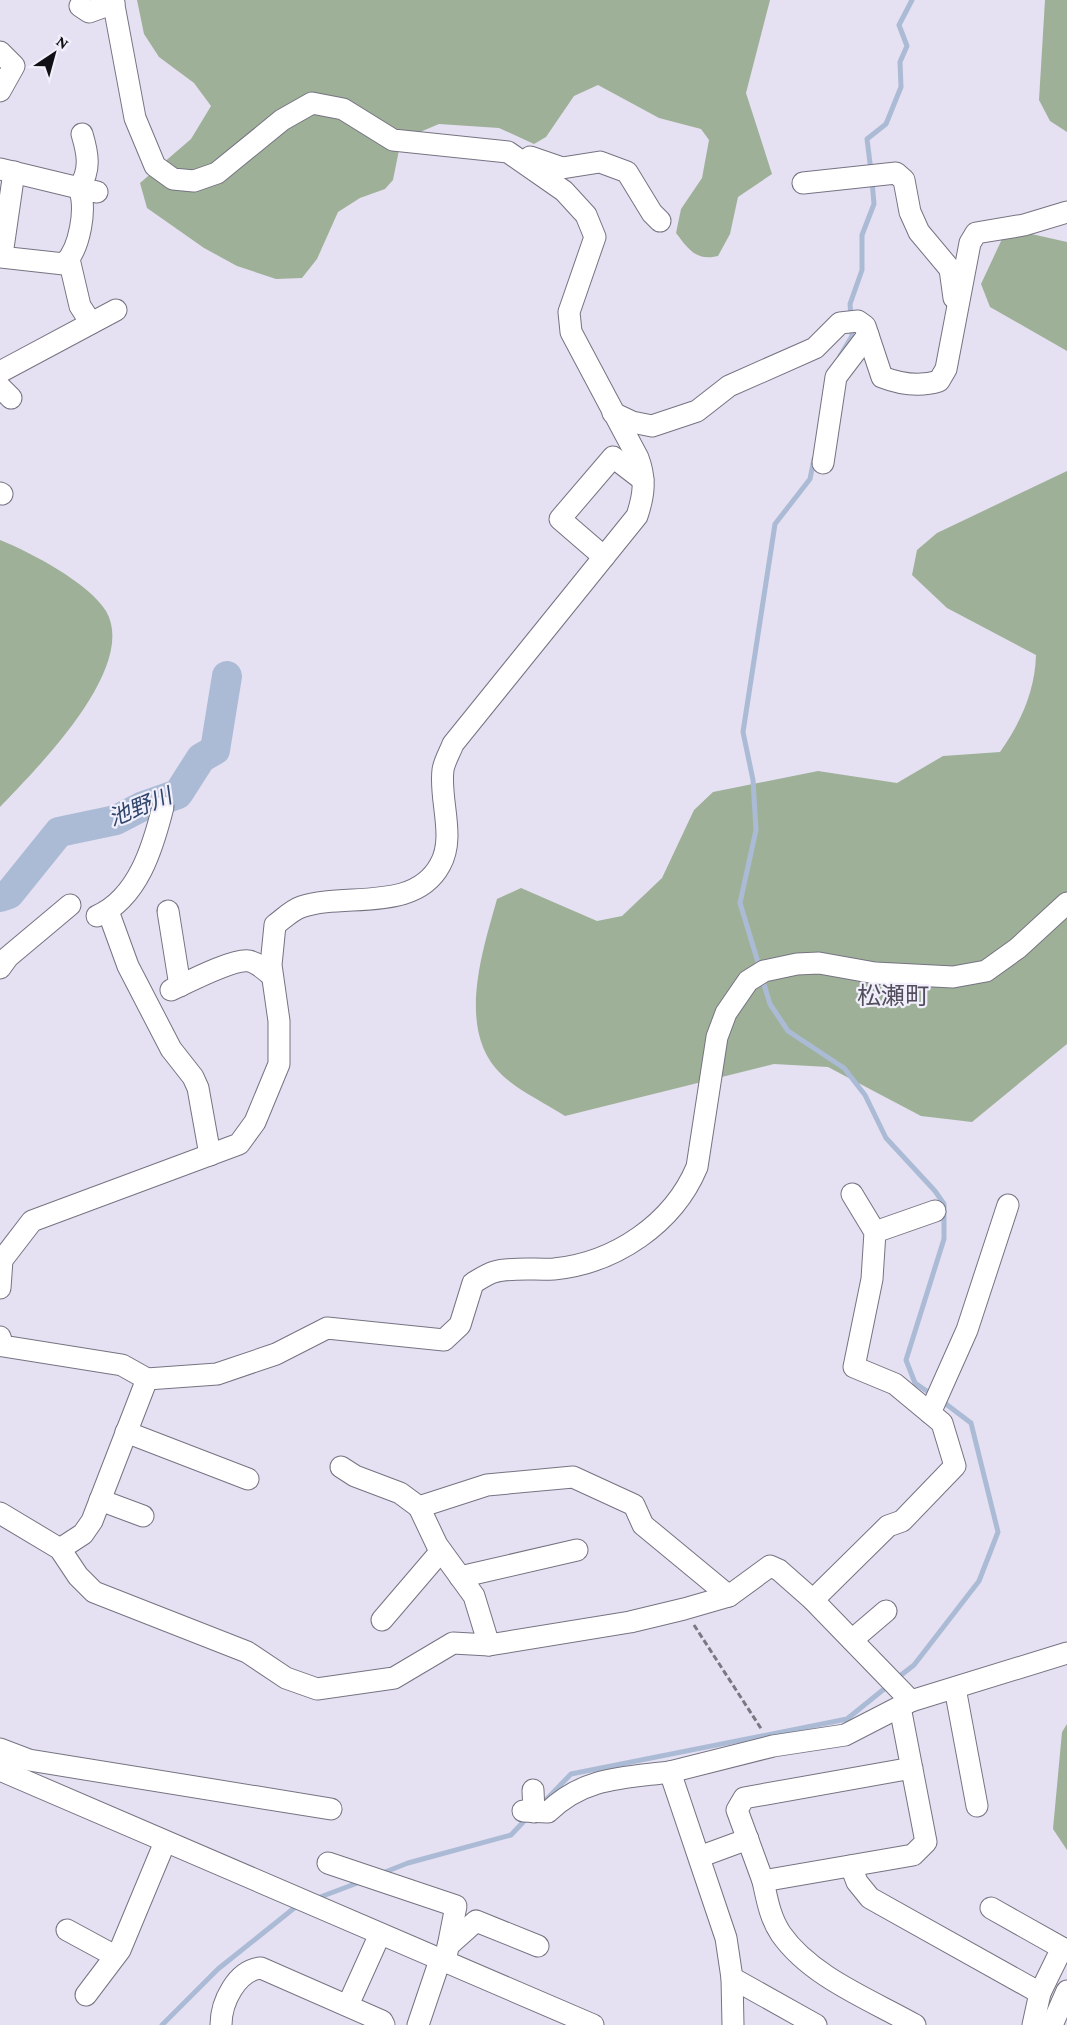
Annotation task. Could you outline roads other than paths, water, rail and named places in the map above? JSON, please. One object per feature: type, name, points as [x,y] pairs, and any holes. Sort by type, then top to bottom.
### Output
[{"type":"street","points":[[80,6],[89,12],[113,2],[135,118],[155,166],[173,179],[194,182],[217,173],[282,120],[312,104],[343,109],[393,140],[508,152],[562,168],[600,162],[615,166],[627,172],[652,213],[660,221]]},
{"type":"street","points":[[0,52],[14,66],[0,91]]},
{"type":"street","points":[[82,134],[88,154],[86,177],[88,190],[83,198],[81,220],[69,259],[64,264],[1,256],[7,171],[88,190]]},
{"type":"street","points":[[0,1288],[2,1260],[32,1221],[239,1144],[255,1122],[279,1064],[279,1021],[271,965],[275,925],[299,908],[321,903],[408,894],[427,883],[441,864],[447,845],[443,769],[453,744],[637,516],[644,494],[638,458],[571,332],[569,312],[595,237],[586,215],[564,191],[508,152]]},
{"type":"street","points":[[803,183],[896,173],[904,180],[910,212],[919,232],[950,269],[956,316]]},
{"type":"street","points":[[855,326],[882,377],[894,382],[926,386],[939,381],[946,369],[970,243],[976,233],[1024,225],[1067,212]]},
{"type":"street","points":[[69,259],[80,306],[91,323]]},
{"type":"street","points":[[0,372],[116,310]]},
{"type":"street","points":[[613,413],[632,422],[652,426],[696,411],[729,386],[815,348],[855,326]]},
{"type":"street","points":[[823,463],[836,377],[855,326]]},
{"type":"street","points":[[604,557],[560,519],[613,457],[643,480]]},
{"type":"street","points":[[163,807],[151,853],[125,896],[102,914],[171,1049],[193,1077],[198,1088],[210,1155]]},
{"type":"street","points":[[0,1337],[3,1346],[122,1365],[147,1379],[218,1374],[276,1354],[327,1328],[444,1340],[460,1325],[473,1283],[494,1272],[565,1267],[593,1261],[635,1242],[669,1212],[689,1186],[697,1167],[717,1037],[726,1013],[748,981],[764,971],[797,964],[819,963],[875,973],[953,977],[986,971],[1018,948],[1067,903]]},
{"type":"street","points":[[0,968],[8,957],[70,905]]},
{"type":"street","points":[[168,911],[175,988],[211,971],[246,960],[257,964],[272,976]]},
{"type":"street","points":[[813,1600],[888,1526],[902,1521],[955,1466],[942,1423],[895,1384],[854,1366],[872,1279],[875,1232],[852,1194]]},
{"type":"street","points":[[930,1413],[967,1329],[1008,1205]]},
{"type":"street","points":[[875,1232],[935,1211]]},
{"type":"street","points":[[60,1549],[83,1534],[92,1521],[147,1379]]},
{"type":"street","points":[[126,1432],[248,1479]]},
{"type":"street","points":[[341,1467],[355,1476],[399,1492],[419,1508],[441,1551],[474,1596],[489,1645]]},
{"type":"street","points":[[419,1508],[487,1485],[573,1477],[634,1505],[643,1525],[729,1596]]},
{"type":"street","points":[[100,1500],[143,1516]]},
{"type":"street","points":[[0,1513],[60,1549],[78,1576],[94,1592],[247,1652],[286,1678],[317,1689],[394,1678],[453,1643],[489,1645],[630,1622],[684,1609],[729,1596],[770,1566],[779,1570],[813,1600],[852,1640],[905,1704],[912,1768],[926,1842],[913,1855],[763,1881]]},
{"type":"street","points":[[460,1577],[577,1550]]},
{"type":"street","points":[[382,1620],[441,1551]]},
{"type":"street","points":[[852,1640],[886,1611]]},
{"type":"street","points":[[533,1790],[529,1812],[548,1812],[564,1797],[594,1782],[670,1772],[773,1746],[845,1735],[905,1704],[1067,1653]]},
{"type":"street","points":[[955,1688],[977,1806]]},
{"type":"street","points":[[0,1749],[29,1760],[331,1809]]},
{"type":"street","points":[[912,1768],[744,1798],[738,1810],[763,1881],[769,1910],[781,1934],[798,1953],[826,1975],[915,2025]]},
{"type":"street","points":[[0,1770],[380,1934],[444,1956],[593,2025]]},
{"type":"street","points":[[670,1772],[726,1938],[732,1978],[733,2025]]},
{"type":"street","points":[[699,1857],[748,1839]]},
{"type":"street","points":[[86,1995],[115,1956],[129,1930],[165,1842]]},
{"type":"street","points":[[328,1863],[456,1906],[444,1956],[418,2025]]},
{"type":"street","points":[[851,1866],[856,1882],[870,1898],[1040,1993]]},
{"type":"street","points":[[991,1908],[1062,1948],[1040,1993],[1033,2025]]},
{"type":"street","points":[[444,1956],[476,1921],[538,1946]]},
{"type":"street","points":[[66,1930],[115,1956]]},
{"type":"street","points":[[348,2005],[380,1934]]},
{"type":"street","points":[[221,2025],[221,2016],[241,1975],[250,1969],[261,1968],[348,2005],[385,2024]]},
{"type":"street","points":[[732,1978],[816,2025]]},
{"type":"street","points":[[1053,2025],[1067,1991]]},
{"type":"waterway","points":[[871,171],[867,139],[886,124],[901,87],[900,62],[907,46],[899,25],[912,0]]},
{"type":"waterway","points":[[851,317],[850,304],[862,270],[862,235],[874,204],[872,181]]},
{"type":"waterway","points":[[840,356],[852,336],[851,326]]},
{"type":"waterway","points":[[760,969],[740,903],[756,830],[753,780],[743,732],[775,524],[810,479],[814,459]]},
{"type":"waterway","name":"池野川","points":[[0,897],[9,894],[59,832],[116,820],[141,807],[178,794],[201,758],[215,750],[227,676]]},
{"type":"waterway","points":[[762,978],[770,1004],[788,1031],[844,1068],[865,1095],[886,1138],[935,1191],[944,1204],[944,1239],[906,1360],[915,1383],[934,1396]]},
{"type":"waterway","points":[[896,1679],[914,1665],[979,1581],[998,1532],[971,1423],[942,1401]]},
{"type":"waterway","points":[[541,1805],[571,1774],[847,1719],[889,1685]]},
{"type":"waterway","points":[[380,1874],[408,1863],[511,1835],[528,1817]]},
{"type":"waterway","points":[[315,1899],[360,1882]]},
{"type":"waterway","points":[[162,2025],[218,1969],[298,1905]]},
{"type":"district","name":"松瀬町","points":[[893,995]]}]
